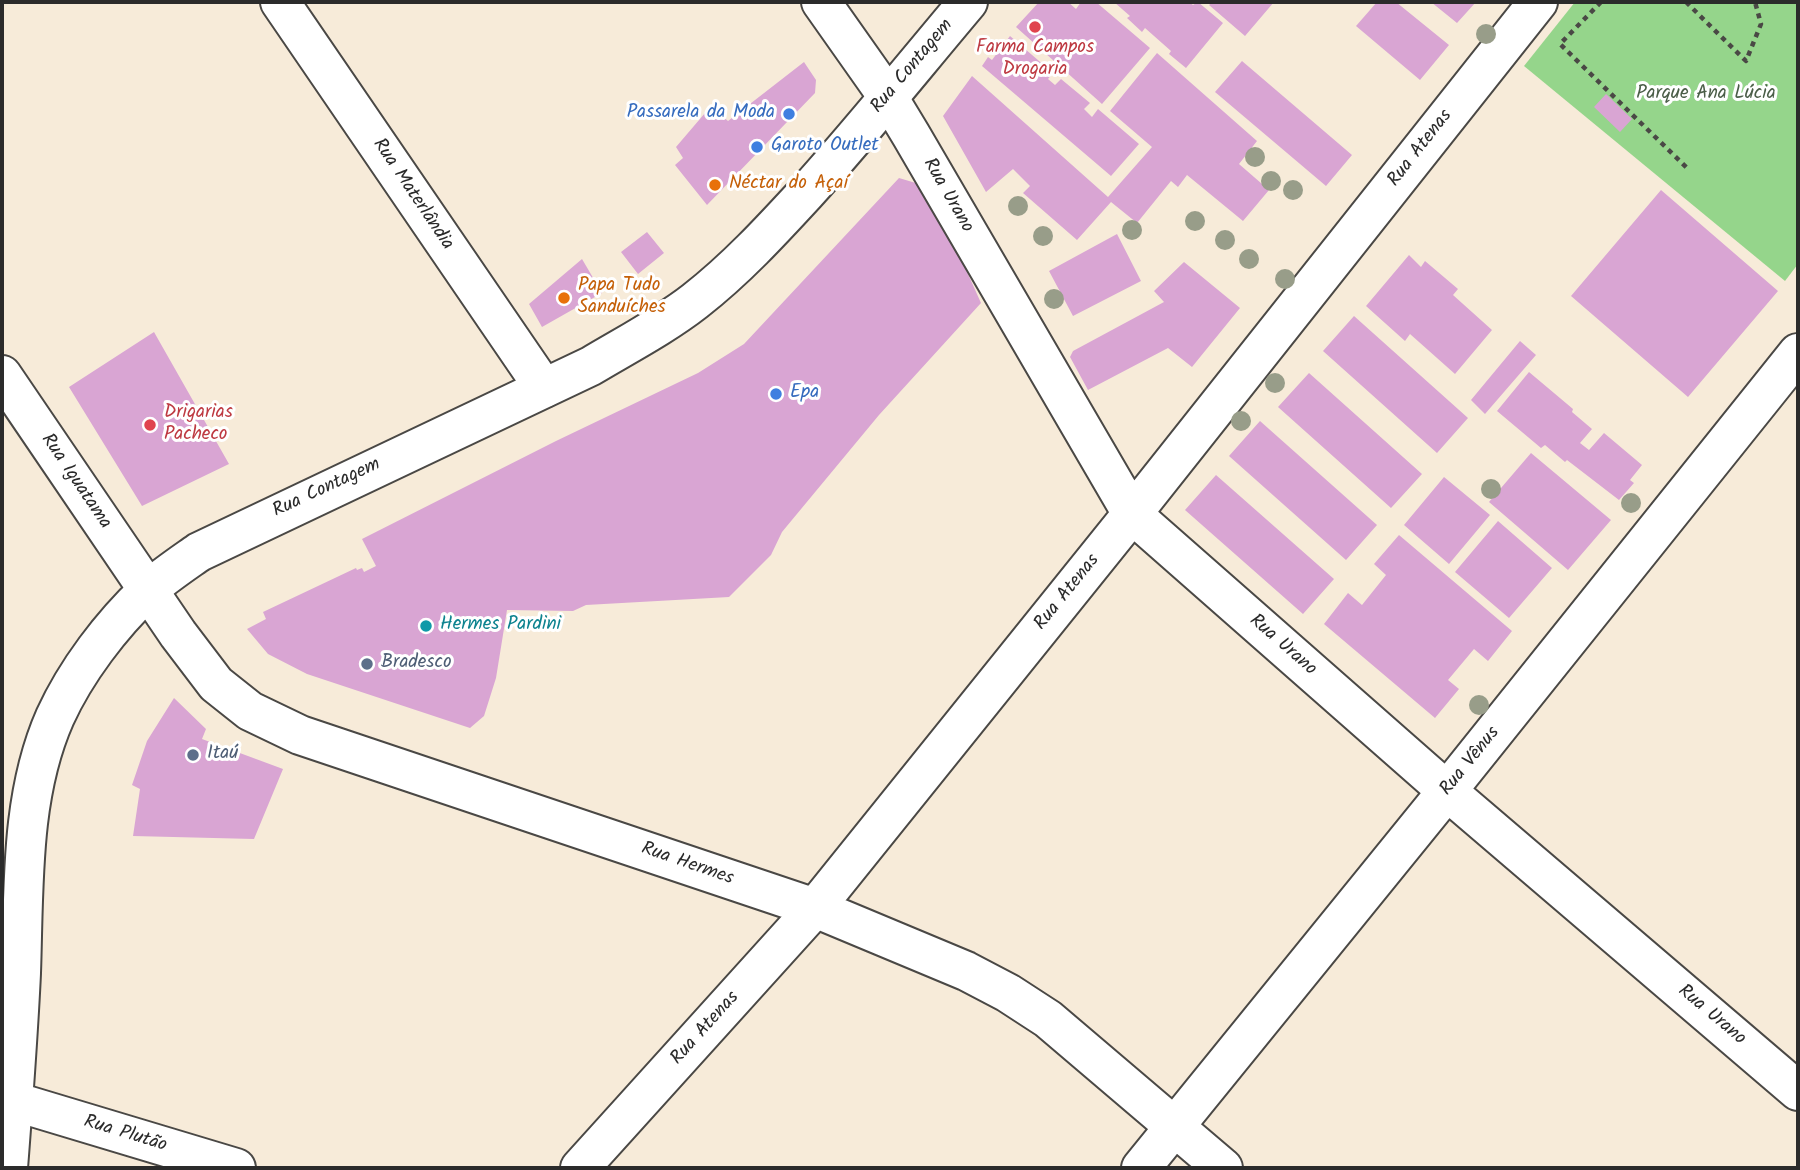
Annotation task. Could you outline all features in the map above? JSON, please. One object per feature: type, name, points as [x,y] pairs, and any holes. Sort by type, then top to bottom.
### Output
[{"type":"street","name":"Rua Materlândia","points":[[280,2],[544,388]]},
{"type":"street","name":"Rua Urano","points":[[821,2],[888,97],[1132,514],[1447,792],[1798,1091]]},
{"type":"street","name":"Rua Contagem","points":[[8,1168],[8,1097],[25,847],[38,763],[54,718],[75,679],[109,633],[149,590],[199,552],[591,366],[694,302],[744,260],[821,176],[968,2]]},
{"type":"street","name":"Rua Atenas","points":[[580,1168],[815,908],[1538,2]]},
{"type":"street","name":"Rua Vênus","points":[[1141,1168],[1794,372]]},
{"type":"street","name":"Rua Iguatama","points":[[2,375],[149,590]]},
{"type":"street","name":"Rua Hermes","points":[[149,590],[216,684],[250,711],[300,735],[815,908],[966,971],[1008,993],[1048,1019],[1223,1168]]},
{"type":"street","name":"Rua Plutão","points":[[8,1097],[236,1168]]},
{"type":"path","points":[[1601,2],[1560,44],[1688,169]]},
{"type":"path","points":[[1686,2],[1746,61],[1761,24],[1755,2]]},
{"type":"green space","name":"Parque Ana Lúcia","points":[[1575,2],[1798,2],[1798,264],[1785,281],[1524,66]]},
{"type":"building","points":[[1039,2],[1068,2],[1076,9],[1081,2],[1096,2],[1150,48],[1102,104],[1016,27]]},
{"type":"building","points":[[1114,2],[1189,2],[1193,5],[1198,2],[1223,23],[1186,68],[1145,28],[1142,32],[1127,18],[1130,16]]},
{"type":"building","points":[[1212,2],[1274,2],[1245,36],[1209,5]]},
{"type":"building","points":[[1377,2],[1396,2],[1449,45],[1420,80],[1356,26]]},
{"type":"building","points":[[1431,2],[1476,2],[1457,23]]},
{"type":"building","points":[[1010,36],[1053,73],[1048,79],[1055,85],[1061,79],[1090,103],[1084,109],[1092,117],[1098,109],[1139,144],[1111,176],[982,66],[988,57],[992,60]]},
{"type":"building","points":[[1157,53],[1257,141],[1239,164],[1269,190],[1243,221],[1187,175],[1178,187],[1171,181],[1137,223],[1111,202],[1077,240],[1023,193],[1030,186],[1013,169],[986,192],[943,116],[972,76],[1108,197],[1152,147],[1110,111]]},
{"type":"building","points":[[1242,61],[1352,155],[1326,186],[1215,92]]},
{"type":"building","points":[[804,62],[816,80],[815,93],[707,205],[675,165],[683,158],[676,147],[711,106],[728,121]]},
{"type":"building","points":[[1606,94],[1632,119],[1620,132],[1594,107]]},
{"type":"building","name":"Epa","points":[[899,178],[929,187],[981,303],[879,415],[782,532],[771,555],[729,597],[586,605],[573,611],[507,610],[496,678],[484,716],[470,728],[307,674],[268,654],[247,629],[266,619],[263,612],[356,568],[362,568],[364,572],[376,566],[362,539],[698,373],[744,344]]},
{"type":"building","points":[[1661,190],[1778,291],[1688,397],[1571,296]]},
{"type":"building","points":[[647,232],[664,253],[638,274],[621,252]]},
{"type":"building","points":[[1117,234],[1141,281],[1073,316],[1049,271]]},
{"type":"building","points":[[1409,255],[1421,267],[1425,261],[1458,289],[1453,295],[1492,330],[1455,374],[1410,334],[1405,341],[1366,306]]},
{"type":"building","name":"Papa Tudo Sanduíches","points":[[582,259],[602,293],[542,327],[529,304]]},
{"type":"building","points":[[1184,262],[1240,308],[1192,367],[1168,348],[1088,390],[1070,357],[1073,351],[1164,302],[1154,291]]},
{"type":"building","points":[[1354,316],[1468,418],[1437,453],[1323,351]]},
{"type":"building","name":"Drigarias Pacheco","points":[[154,332],[229,464],[142,506],[69,387]]},
{"type":"building","points":[[1520,341],[1536,355],[1485,414],[1471,400]]},
{"type":"building","points":[[1529,372],[1592,429],[1580,443],[1589,450],[1604,433],[1642,465],[1630,480],[1634,483],[1619,500],[1545,445],[1541,448],[1497,411]]},
{"type":"building","points":[[1309,373],[1422,474],[1391,508],[1278,407]]},
{"type":"building","points":[[1260,421],[1377,525],[1346,560],[1229,456]]},
{"type":"building","points":[[1531,453],[1611,520],[1568,570],[1489,502]]},
{"type":"building","points":[[1216,475],[1334,579],[1303,614],[1185,510]]},
{"type":"building","points":[[1444,477],[1490,515],[1449,564],[1404,525]]},
{"type":"building","points":[[1498,521],[1552,568],[1509,618],[1455,572]]},
{"type":"building","points":[[1399,535],[1512,631],[1488,661],[1474,649],[1448,680],[1459,689],[1435,718],[1324,624],[1348,593],[1362,605],[1386,575],[1374,564]]},
{"type":"building","name":"Itaú","points":[[174,698],[206,729],[202,739],[283,769],[254,839],[133,836],[140,789],[132,785],[147,741]]},
{"type":"place","name":"Farma Campos Drogaria","points":[[1035,27]]},
{"type":"place","name":"Passarela da Moda","points":[[789,114]]},
{"type":"place","name":"Garoto Outlet","points":[[757,147]]},
{"type":"place","name":"Néctar do Açaí","points":[[715,185]]},
{"type":"place","name":"Papa Tudo Sanduíches","points":[[564,298]]},
{"type":"place","name":"Epa","points":[[776,394]]},
{"type":"place","name":"Drigarias Pacheco","points":[[150,425]]},
{"type":"place","name":"Hermes Pardini","points":[[426,626]]},
{"type":"place","name":"Bradesco","points":[[367,664]]},
{"type":"place","name":"Itaú","points":[[193,755]]}]
